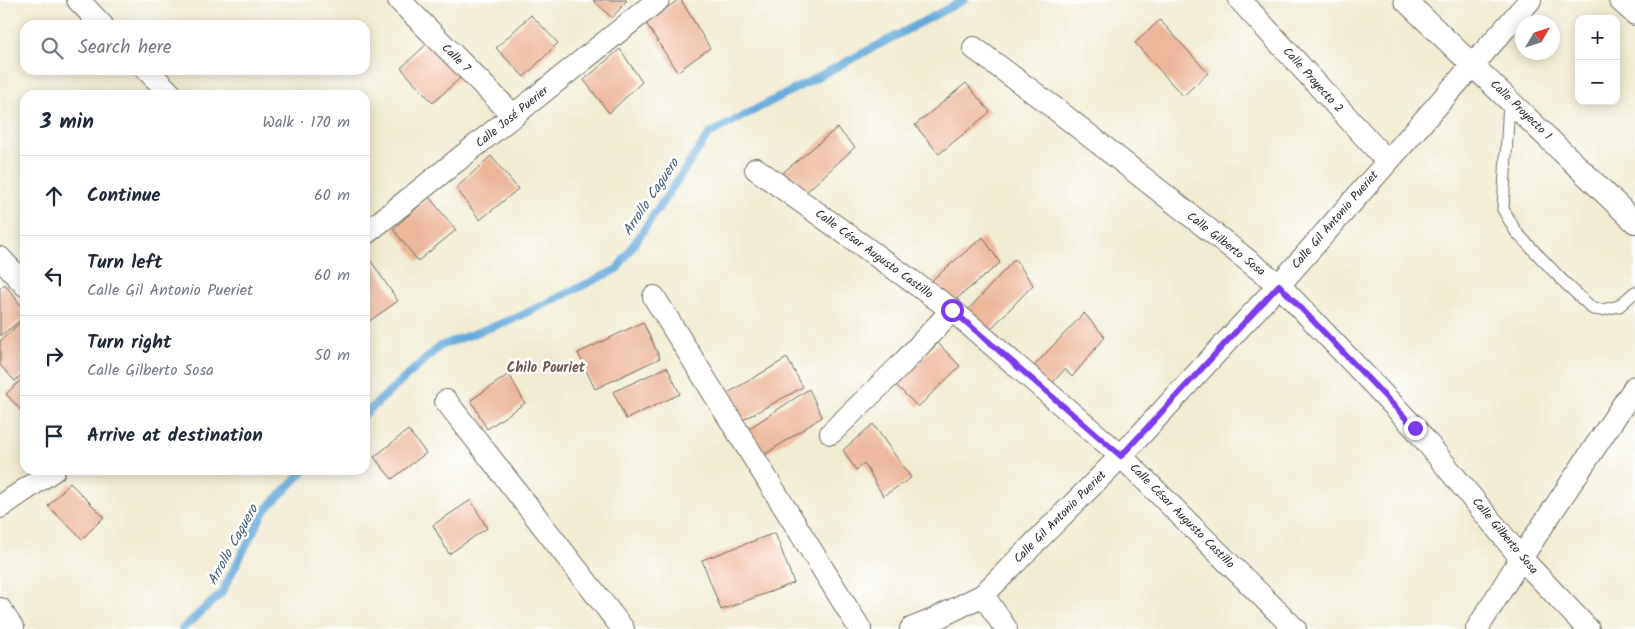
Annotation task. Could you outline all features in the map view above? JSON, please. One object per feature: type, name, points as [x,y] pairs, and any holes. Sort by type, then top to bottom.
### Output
[{"type":"street","points":[[78,0],[97,20]]},
{"type":"street","name":"Calle 7","points":[[399,0],[514,116]]},
{"type":"street","name":"Calle José Puerier","points":[[370,230],[658,0]]},
{"type":"street","name":"Calle Proyecto 2","points":[[1240,0],[1387,161]]},
{"type":"street","name":"Calle Proyecto 1","points":[[1405,0],[1635,222]]},
{"type":"street","name":"Calle Gil Antonio Pueriet","points":[[911,629],[983,595],[1121,456],[1279,285],[1530,0]]},
{"type":"street","points":[[1620,0],[1635,14]]},
{"type":"street","name":"Calle Gilberto Sosa","points":[[974,48],[1053,107],[1279,285],[1415,428],[1521,558],[1588,629]]},
{"type":"street","points":[[152,75],[167,90]]},
{"type":"street","name":"Calle César Augusto Castillo","points":[[756,169],[952,310],[1121,456],[1295,629]]},
{"type":"street","points":[[0,258],[20,280]]},
{"type":"street","points":[[654,296],[860,629]]},
{"type":"street","points":[[831,433],[900,366],[952,310]]},
{"type":"street","points":[[1477,629],[1521,558],[1635,387]]},
{"type":"street","points":[[446,401],[623,629]]},
{"type":"street","points":[[0,507],[47,475]]},
{"type":"street","points":[[983,595],[1006,629]]},
{"type":"street","points":[[0,609],[13,629]]},
{"type":"lane","points":[[1509,99],[1503,208],[1516,232],[1562,281],[1593,309],[1602,310],[1619,306],[1635,292]]},
{"type":"building","points":[[593,0],[627,0],[612,18]]},
{"type":"building","points":[[678,0],[681,0],[710,48],[677,72],[646,23]]},
{"type":"building","points":[[531,15],[558,43],[524,77],[496,48]]},
{"type":"building","points":[[1160,20],[1208,73],[1183,96],[1135,43]]},
{"type":"building","points":[[430,41],[462,76],[433,103],[401,68]]},
{"type":"building","points":[[620,49],[642,82],[609,113],[584,80]]},
{"type":"building","points":[[966,83],[990,112],[939,154],[915,125]]},
{"type":"building","points":[[837,128],[855,147],[801,197],[780,175]]},
{"type":"building","points":[[491,156],[518,189],[480,220],[456,188]]},
{"type":"building","points":[[429,197],[456,230],[418,261],[393,229]]},
{"type":"building","points":[[983,237],[1000,263],[950,304],[932,280]]},
{"type":"building","points":[[1015,259],[1033,285],[986,334],[964,314]]},
{"type":"building","points":[[370,262],[398,301],[370,321]]},
{"type":"building","points":[[5,284],[20,304],[20,321],[0,336],[0,288]]},
{"type":"building","points":[[1084,313],[1105,337],[1072,377],[1065,369],[1048,388],[1031,369]]},
{"type":"building","points":[[643,322],[660,358],[595,389],[578,353]]},
{"type":"building","points":[[20,323],[20,376],[15,381],[0,365],[0,341]]},
{"type":"building","points":[[938,343],[960,366],[918,407],[896,385]]},
{"type":"building","points":[[787,358],[803,387],[737,423],[721,397]]},
{"type":"building","points":[[667,367],[680,394],[626,419],[613,392]]},
{"type":"building","points":[[509,374],[525,403],[487,429],[471,400]]},
{"type":"building","points":[[20,381],[20,409],[6,394]]},
{"type":"building","points":[[809,389],[822,417],[761,457],[745,431]]},
{"type":"building","points":[[873,424],[911,478],[883,496],[864,463],[856,470],[843,450]]},
{"type":"building","points":[[408,430],[426,453],[392,479],[374,457]]},
{"type":"building","points":[[70,483],[104,517],[82,539],[48,506]]},
{"type":"building","points":[[471,500],[487,528],[449,554],[433,525]]},
{"type":"building","points":[[775,533],[794,583],[721,610],[702,560]]},
{"type":"waterway","name":"Arrollo Caguero","points":[[370,409],[440,346],[516,318],[617,269],[709,134],[964,0]]},
{"type":"waterway","name":"Arrollo Caguero","points":[[182,629],[221,594],[264,511],[300,475]]},
{"type":"district","name":"Chilo Pouriet","points":[[546,368]]},
{"type":"route","points":[[952,310],[1121,456],[1279,285],[1415,428]]}]
